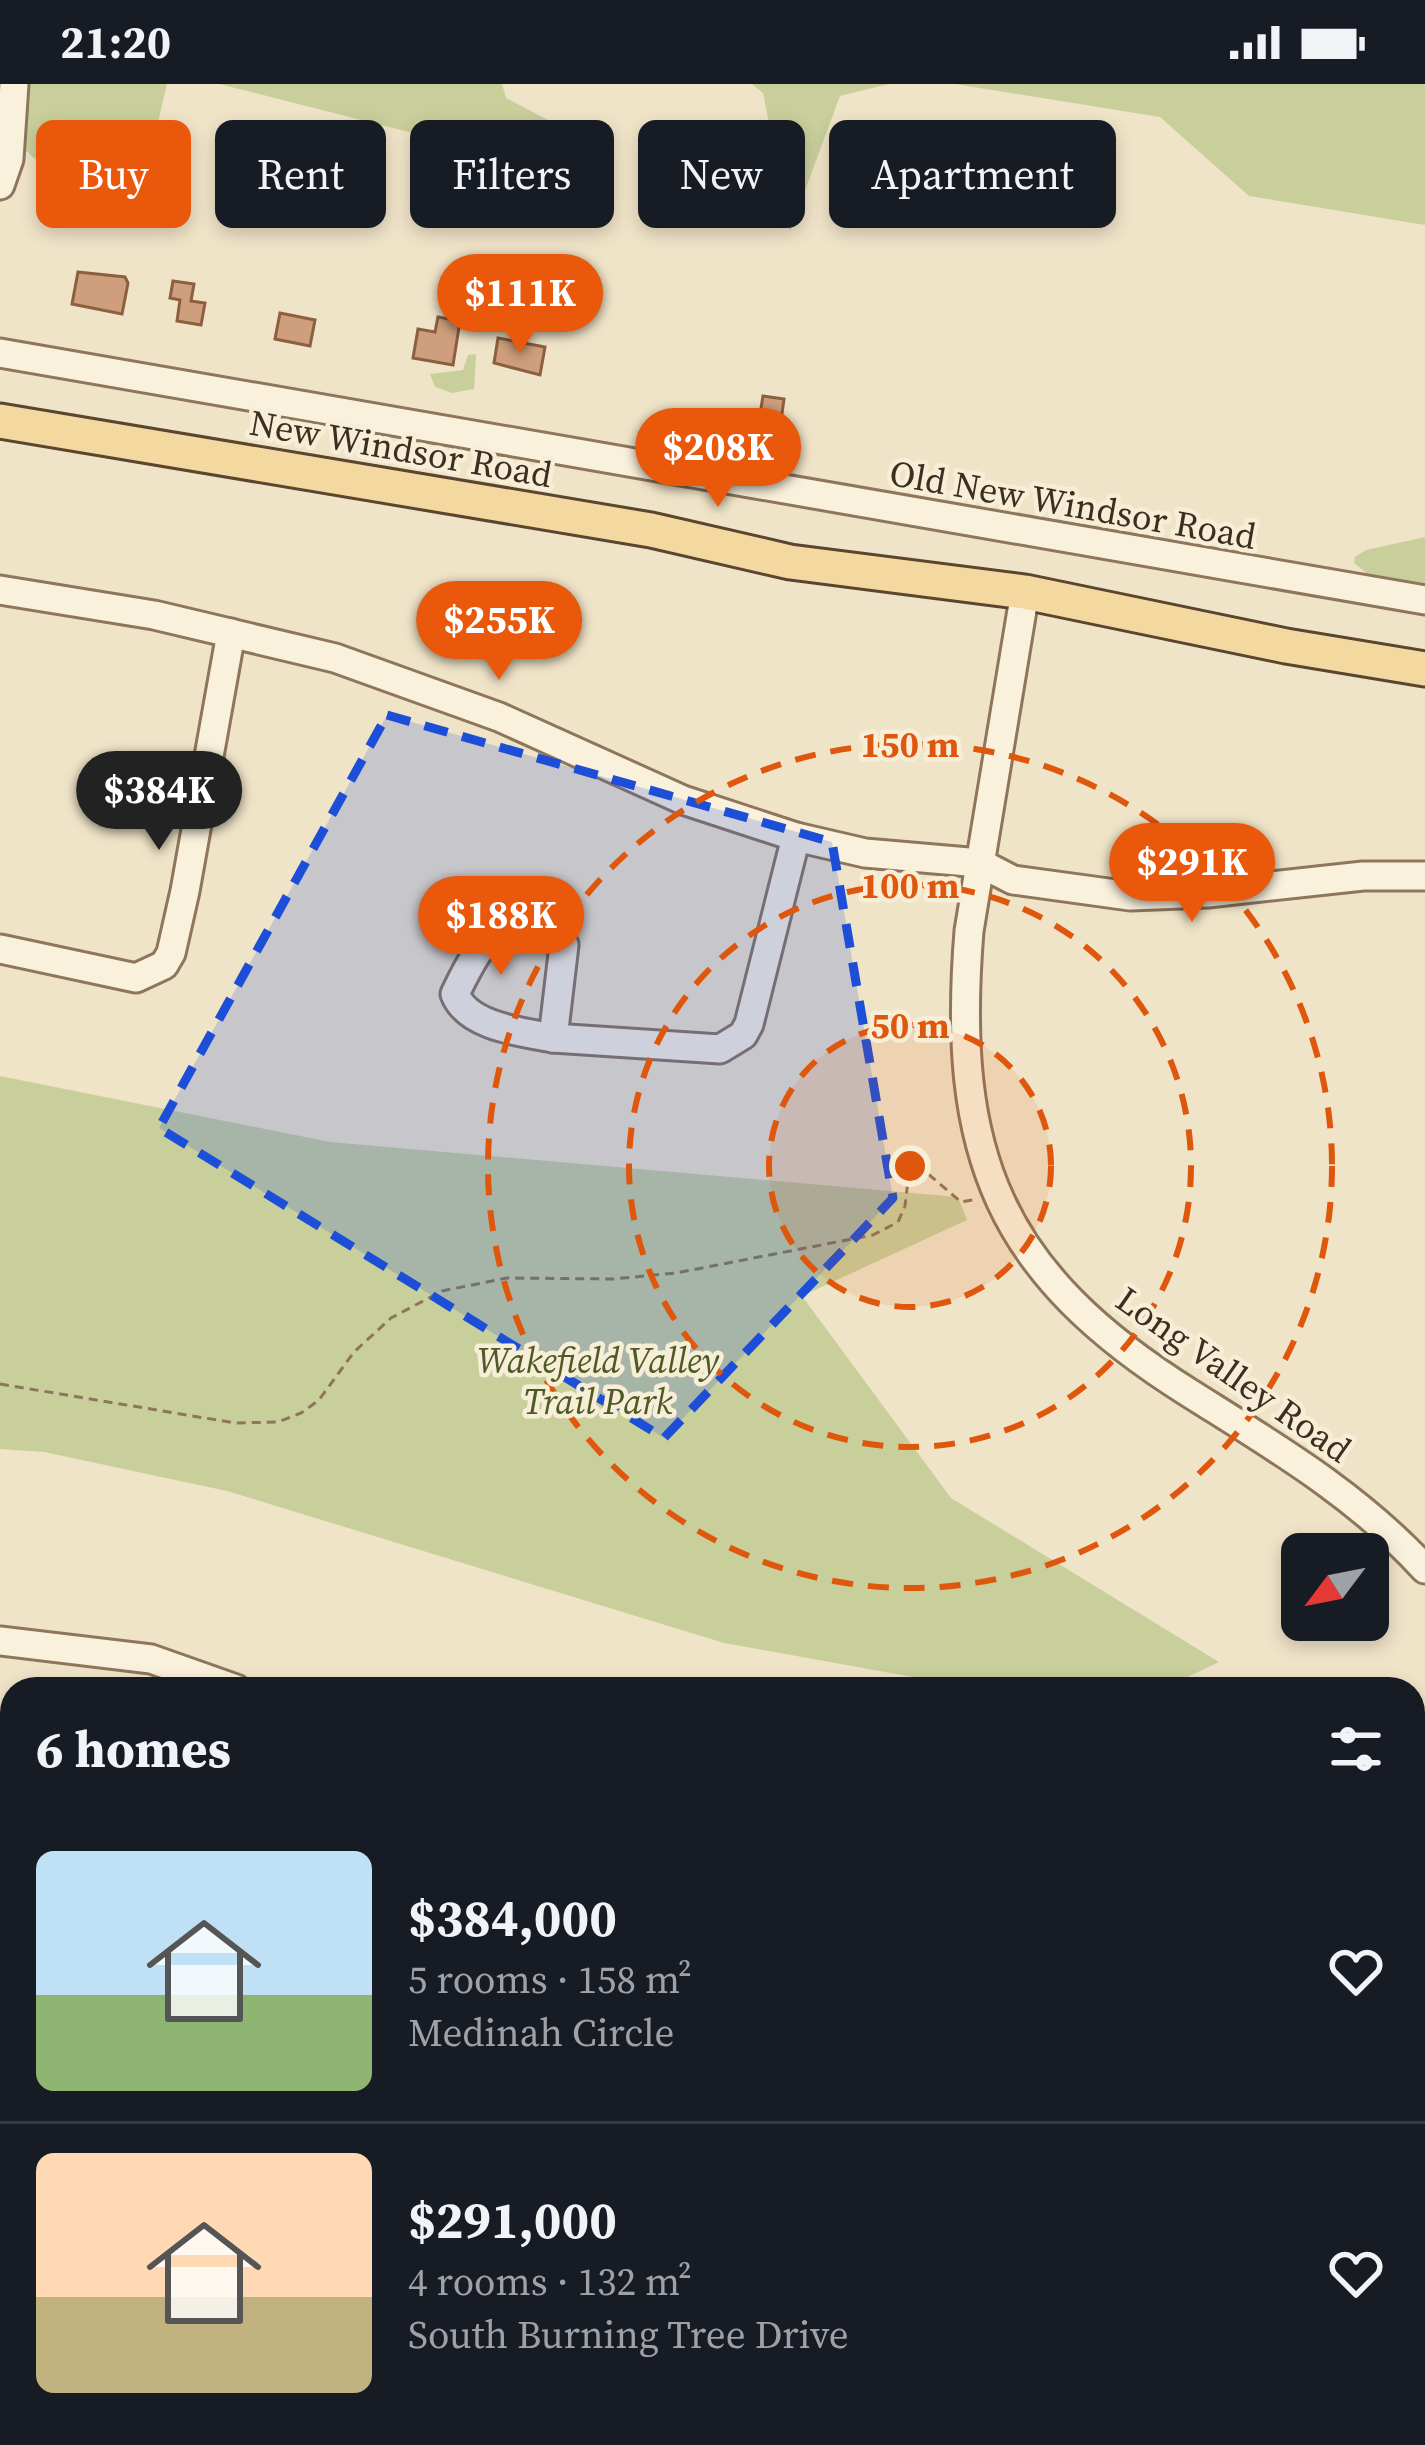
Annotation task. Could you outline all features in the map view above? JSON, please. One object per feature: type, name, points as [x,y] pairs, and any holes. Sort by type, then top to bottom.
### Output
[{"type":"main road","name":"New Windsor Road","points":[[0,421],[651,530],[790,562],[1025,592],[1286,646],[1425,669]]},
{"type":"street","points":[[0,185],[9,159],[14,84]]},
{"type":"street","name":"Old New Windsor Road","points":[[0,353],[1425,600]]},
{"type":"street","points":[[0,590],[154,615],[335,658],[499,717],[683,800],[796,837],[865,853],[980,863],[1013,880],[1130,896],[1208,893],[1363,876],[1425,876]]},
{"type":"street","name":"Long Valley Road","points":[[1025,592],[968,947],[964,1060],[972,1110],[997,1196],[1054,1286],[1102,1331],[1327,1481],[1425,1569]]},
{"type":"street","points":[[0,949],[136,978],[164,965],[185,891],[232,633]]},
{"type":"street","points":[[553,1038],[564,945],[546,932],[506,922],[490,935],[455,994],[458,1003],[487,1022],[553,1038],[720,1049],[743,1035],[749,1024],[796,837]]},
{"type":"street","points":[[0,1641],[151,1660],[201,1677]]},
{"type":"path","points":[[0,1384],[235,1424],[278,1422],[319,1400],[354,1352],[391,1318],[442,1291],[507,1278],[613,1279],[676,1273],[873,1235],[898,1222],[909,1172],[920,1167],[961,1202],[997,1196]]},
{"type":"highlighted area","points":[[387,715],[832,842],[893,1198],[664,1438],[159,1128]]},
{"type":"green space","points":[[0,84],[167,84],[159,120],[36,120],[36,159],[0,127]]},
{"type":"green space","points":[[219,84],[502,84],[506,98],[548,120],[410,120],[410,132],[386,126],[386,120],[361,120]]},
{"type":"green space","points":[[752,84],[889,84],[840,96],[805,190],[805,120],[768,120],[763,93]]},
{"type":"green space","points":[[955,84],[1425,84],[1425,225],[1249,196],[1160,117]]},
{"type":"green space","points":[[476,354],[474,389],[452,393],[435,387],[430,374],[463,370],[468,355]]},
{"type":"green space","points":[[1425,537],[1425,584],[1369,575],[1354,563],[1366,550]]},
{"type":"green space","name":"Wakefield Valley Trail Park","points":[[0,1076],[330,1142],[958,1197],[967,1220],[802,1296],[951,1498],[1219,1662],[1187,1677],[912,1677],[724,1643],[227,1491],[44,1452],[0,1449]]},
{"type":"building","points":[[78,272],[125,277],[122,314],[72,304]]},
{"type":"building","points":[[173,281],[194,284],[191,301],[205,303],[201,325],[177,321],[180,300],[170,298]]},
{"type":"building","points":[[280,313],[315,320],[310,346],[275,339]]},
{"type":"building","points":[[438,317],[460,321],[453,365],[413,358],[418,329],[435,332]]},
{"type":"building","points":[[498,338],[545,347],[540,375],[494,363]]},
{"type":"building","points":[[763,396],[784,399],[780,428],[788,429],[784,455],[754,451]]}]
